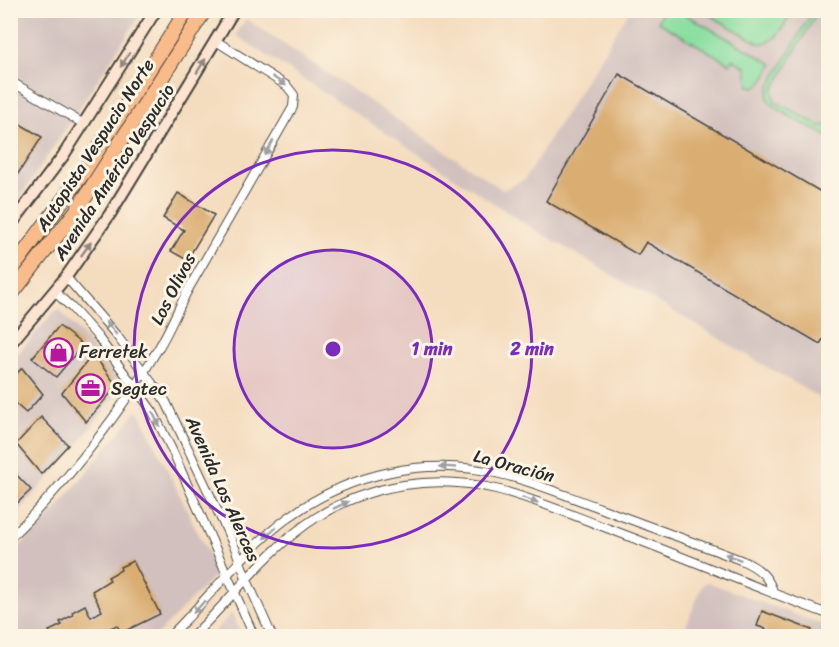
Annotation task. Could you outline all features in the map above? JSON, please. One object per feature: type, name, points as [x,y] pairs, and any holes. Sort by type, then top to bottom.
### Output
[{"type":"highway","name":"Autopista Vespucio Norte","points":[[12,270],[83,173],[187,10]]},
{"type":"highway","name":"Autopista Vespucio Norte","points":[[10,296],[77,210],[205,10]]},
{"type":"main road","points":[[11,226],[48,178],[156,10]]},
{"type":"main road","name":"Avenida Américo Vespucio","points":[[10,344],[66,277],[120,198],[234,10]]},
{"type":"street","points":[[10,17],[14,10]]},
{"type":"street","name":"Los Olivos","points":[[10,538],[45,504],[86,455],[136,387],[165,338],[186,294],[293,107],[294,95],[287,86],[216,41]]},
{"type":"street","points":[[10,81],[84,124]]},
{"type":"street","name":"Avenida Los Alerces","points":[[66,277],[145,371],[174,416],[272,636]]},
{"type":"street","name":"Avenida Los Alerces","points":[[54,291],[98,337],[153,412],[254,636]]},
{"type":"street","name":"La Oración","points":[[170,636],[271,531],[300,510],[341,487],[374,475],[407,468],[438,466],[479,470],[516,478],[743,561],[769,579],[774,594]]},
{"type":"street","points":[[510,493],[516,478]]},
{"type":"street","name":"La Oración","points":[[193,636],[275,549],[306,524],[342,504],[371,493],[410,484],[437,482],[482,486],[510,493],[685,557],[747,584],[828,614]]},
{"type":"shaded area","points":[[11,11],[143,11],[11,211]]},
{"type":"shaded area","points":[[629,11],[828,11],[828,403],[524,223],[236,35],[246,19],[503,190],[525,179]]},
{"type":"shaded area","points":[[60,310],[123,385],[77,446],[11,520],[11,361],[55,311]]},
{"type":"shaded area","points":[[136,412],[140,413],[216,570],[215,575],[156,636],[11,636],[11,555],[58,507]]},
{"type":"shaded area","points":[[707,582],[828,627],[828,636],[682,636],[703,584]]},
{"type":"shaded area","points":[[232,613],[242,636],[210,636]]},
{"type":"green space","points":[[666,11],[679,11],[773,64],[762,83],[755,87],[749,86],[746,67],[732,59],[730,64],[658,22],[661,14]]},
{"type":"green space","points":[[703,11],[792,11],[775,37],[765,43],[758,43]]},
{"type":"green space","points":[[813,11],[818,11],[773,90],[774,101],[820,126],[828,125],[828,137],[779,110],[769,101],[768,97],[770,86]]},
{"type":"building","points":[[619,74],[828,196],[828,342],[823,339],[820,344],[646,242],[638,255],[546,201]]},
{"type":"building","points":[[10,118],[42,137],[10,186]]},
{"type":"building","points":[[178,193],[214,215],[187,260],[171,251],[184,230],[163,218]]},
{"type":"building","name":"Ferretek","points":[[59,326],[83,345],[56,377],[32,358]]},
{"type":"building","name":"Segtec","points":[[93,354],[117,386],[86,422],[62,393]]},
{"type":"building","points":[[22,368],[43,394],[26,413],[10,399],[10,381]]},
{"type":"building","points":[[41,417],[68,445],[41,474],[16,444]]},
{"type":"building","points":[[10,468],[31,490],[10,510]]},
{"type":"building","points":[[133,561],[160,614],[121,633],[117,625],[102,632],[104,636],[52,636],[49,631],[62,625],[60,622],[85,605],[91,617],[102,611],[92,591],[110,580],[108,577],[121,570],[120,567]]},
{"type":"building","points":[[762,611],[812,630],[810,636],[763,636],[766,629],[757,626]]},
{"type":"place","name":"Ferretek","points":[[58,352]]},
{"type":"place","name":"Segtec","points":[[90,389]]}]
